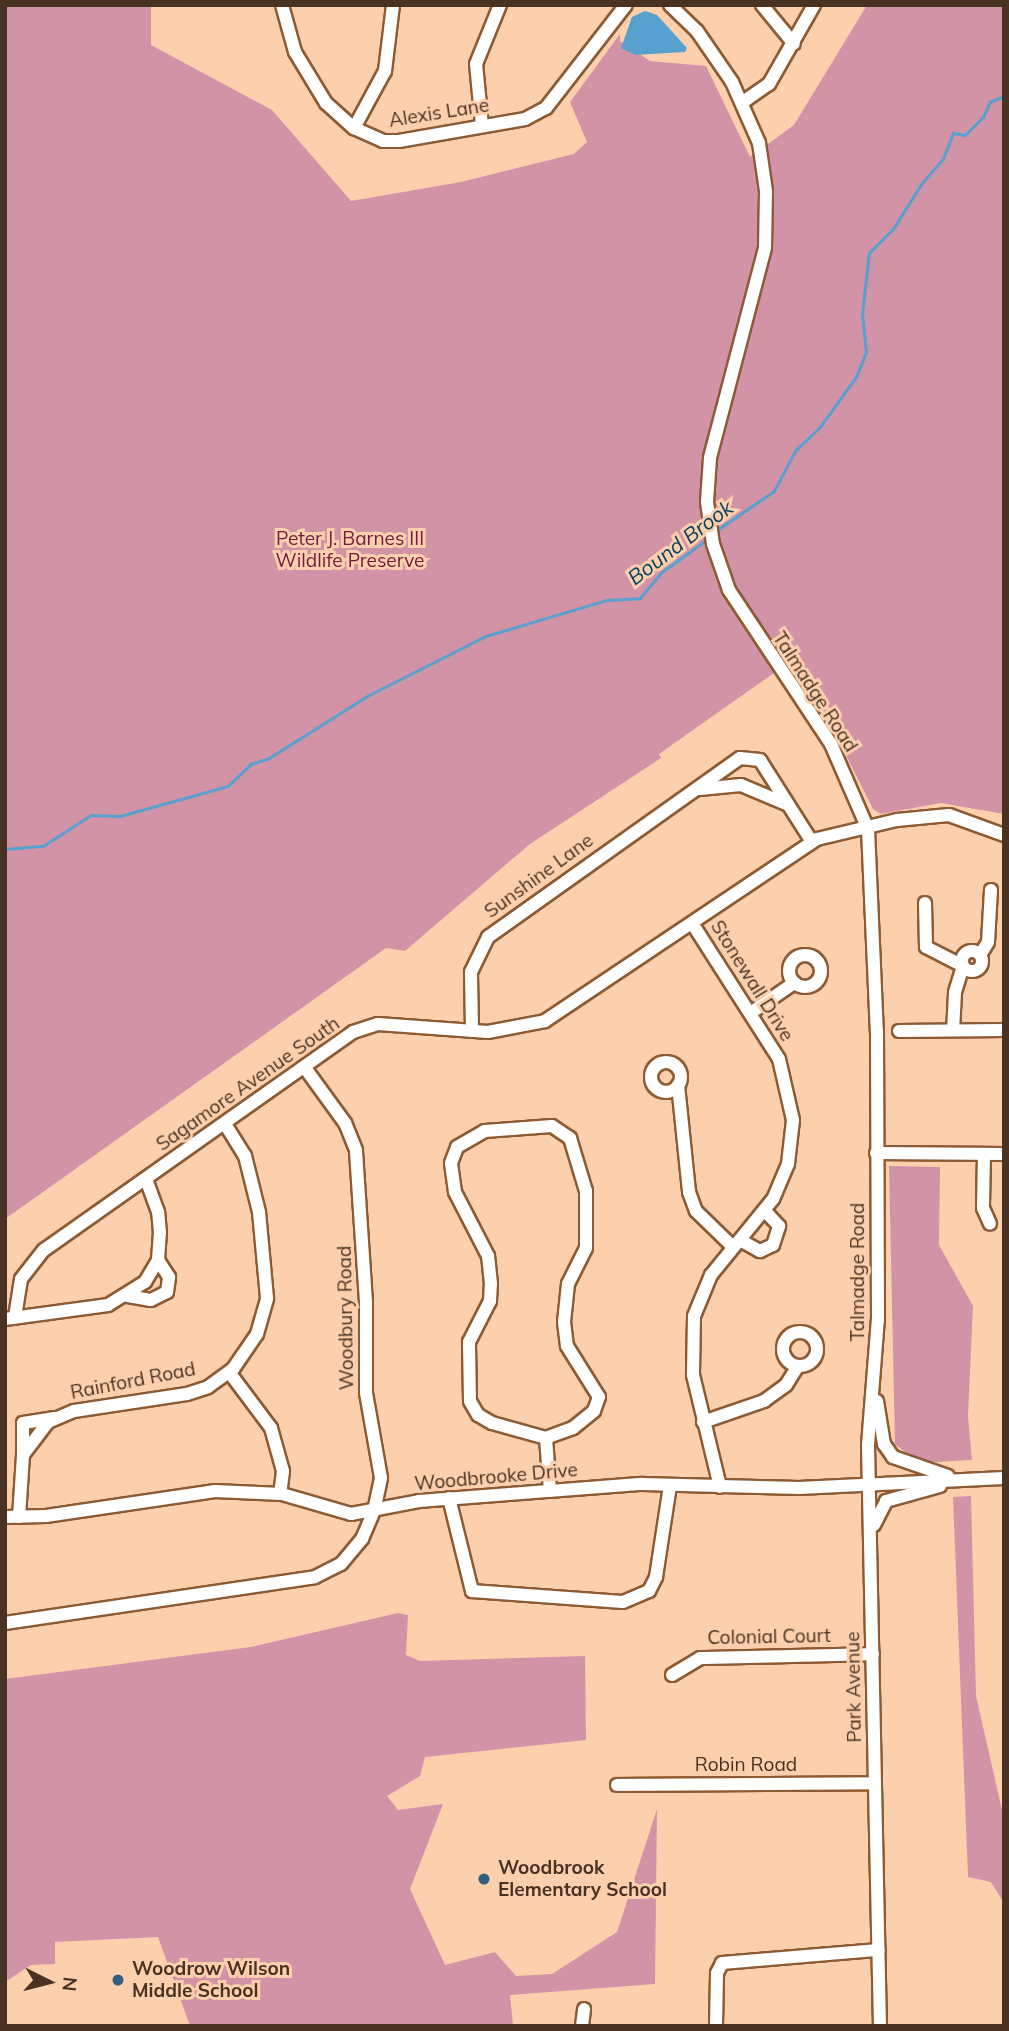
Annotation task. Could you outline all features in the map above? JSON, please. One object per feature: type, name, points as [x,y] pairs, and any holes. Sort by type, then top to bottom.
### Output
[{"type":"street","name":"Alexis Lane","points":[[282,5],[288,34],[314,88],[354,128],[383,141],[399,141],[525,119],[546,108],[626,5]]},
{"type":"street","points":[[354,128],[385,71],[393,5]]},
{"type":"street","points":[[482,126],[475,64],[499,5]]},
{"type":"street","name":"Talmadge Road","points":[[670,5],[709,47],[743,102],[764,166],[765,248],[710,458],[709,526],[722,574],[756,636],[831,744],[868,829],[877,1032],[878,1318],[869,1483]]},
{"type":"street","points":[[762,5],[794,44]]},
{"type":"street","points":[[743,102],[769,84],[814,5]]},
{"type":"street","name":"Sunshine Lane","points":[[472,1031],[471,972],[488,937],[740,758],[751,757],[760,761],[812,842]]},
{"type":"street","name":"Sunshine Lane","points":[[693,791],[741,785],[788,804]]},
{"type":"street","points":[[812,842],[897,820],[949,816],[1004,835]]},
{"type":"street","name":"Sagamore Avenue South","points":[[10,1318],[21,1279],[29,1265],[367,1026],[472,1031],[525,1028],[545,1021],[812,842]]},
{"type":"street","points":[[953,1029],[955,993],[965,954],[980,955],[989,942],[991,890]]},
{"type":"street","points":[[925,903],[926,947],[963,966]]},
{"type":"street","name":"Stonewall Drive","points":[[692,923],[752,1012],[786,1078],[793,1120],[788,1164],[765,1211],[736,1243],[700,1294],[694,1316],[693,1375],[720,1487]]},
{"type":"street","points":[[752,1012],[794,983]]},
{"type":"street","points":[[899,1031],[1004,1030]]},
{"type":"street","name":"Woodbury Road","points":[[5,1623],[315,1577],[331,1571],[353,1552],[374,1511],[381,1478],[366,1394],[366,1289],[356,1150],[345,1123],[305,1068]]},
{"type":"street","points":[[678,1085],[689,1192],[696,1212],[736,1243],[760,1251],[773,1245],[779,1226],[765,1211]]},
{"type":"street","name":"Rainford Road","points":[[19,1517],[23,1423],[187,1394],[229,1372],[257,1334],[267,1298],[255,1181],[225,1124]]},
{"type":"street","points":[[552,1126],[566,1132],[586,1191],[586,1248],[568,1284],[564,1322],[567,1346],[598,1392],[598,1404],[573,1428],[546,1438],[478,1415],[468,1385],[469,1342],[490,1301],[491,1284],[488,1256],[455,1192],[451,1163],[465,1141],[502,1128],[552,1126]]},
{"type":"street","points":[[876,1153],[1004,1154]]},
{"type":"street","points":[[984,1154],[983,1208],[990,1224]]},
{"type":"street","points":[[10,1318],[108,1304],[128,1296],[145,1282],[158,1259],[159,1212],[146,1180]]},
{"type":"street","points":[[128,1296],[151,1300],[167,1292],[169,1278],[158,1259]]},
{"type":"street","points":[[703,1422],[764,1401],[786,1385],[799,1366]]},
{"type":"street","points":[[229,1372],[271,1428],[283,1471],[280,1494]]},
{"type":"street","points":[[874,1384],[884,1444],[893,1457],[906,1465],[962,1480]]},
{"type":"street","points":[[546,1438],[550,1491]]},
{"type":"street","points":[[869,1483],[1004,1478]]},
{"type":"street","points":[[871,1535],[886,1501],[962,1480]]},
{"type":"street","name":"Woodbrooke Drive","points":[[5,1517],[215,1491],[280,1494],[351,1514],[449,1498],[550,1491],[670,1486],[799,1488],[869,1483]]},
{"type":"street","name":"Park Avenue","points":[[869,1483],[880,2026]]},
{"type":"street","points":[[449,1498],[472,1591],[623,1602],[649,1591],[656,1577],[670,1486]]},
{"type":"street","name":"Colonial Court","points":[[672,1675],[700,1658],[873,1654]]},
{"type":"street","name":"Robin Road","points":[[617,1785],[875,1783]]},
{"type":"street","points":[[716,2026],[718,1973],[722,1963],[878,1950]]},
{"type":"street","points":[[582,2026],[583,2009]]},
{"type":"green space","name":"Peter J. Barnes III Wildlife Preserve","points":[[5,5],[151,5],[151,45],[272,110],[351,201],[461,182],[574,154],[587,142],[570,102],[620,34],[620,41],[650,61],[706,66],[750,157],[794,125],[867,5],[1004,5],[1004,814],[941,803],[881,814],[873,809],[814,692],[791,661],[659,754],[661,758],[530,844],[405,951],[386,948],[5,1219]]},
{"type":"green space","points":[[889,1166],[940,1167],[939,1245],[973,1306],[968,1416],[972,1460],[919,1463],[895,1444]]},
{"type":"green space","points":[[971,1496],[976,1696],[1004,1819],[1004,1903],[991,1882],[968,1877],[953,1497]]},
{"type":"green space","points":[[398,1613],[408,1615],[406,1655],[420,1661],[585,1656],[586,1740],[425,1757],[420,1776],[387,1796],[398,1810],[443,1804],[410,1889],[445,1965],[495,1952],[516,1976],[552,1974],[617,1932],[657,1809],[655,1984],[510,1995],[513,2026],[190,2026],[158,1937],[55,1942],[55,1964],[31,1965],[5,1982],[5,1679],[251,1647]]},
{"type":"water","points":[[645,11],[657,15],[687,48],[685,52],[635,55],[621,48],[632,17]]},
{"type":"waterway","name":"Bound Brook","points":[[716,531],[774,491],[795,451],[820,427],[856,377],[866,352],[862,314],[869,253],[893,229],[922,183],[943,159],[953,133],[965,135],[983,117],[990,102],[1004,96]]},
{"type":"waterway","name":"Bound Brook","points":[[5,849],[43,846],[91,815],[120,816],[228,786],[251,764],[269,758],[369,695],[486,636],[607,600],[640,598],[662,572],[709,538]]},
{"type":"place","name":"Woodbrook Elementary School","points":[[484,1879]]},
{"type":"place","name":"Woodrow Wilson Middle School","points":[[118,1980]]}]
